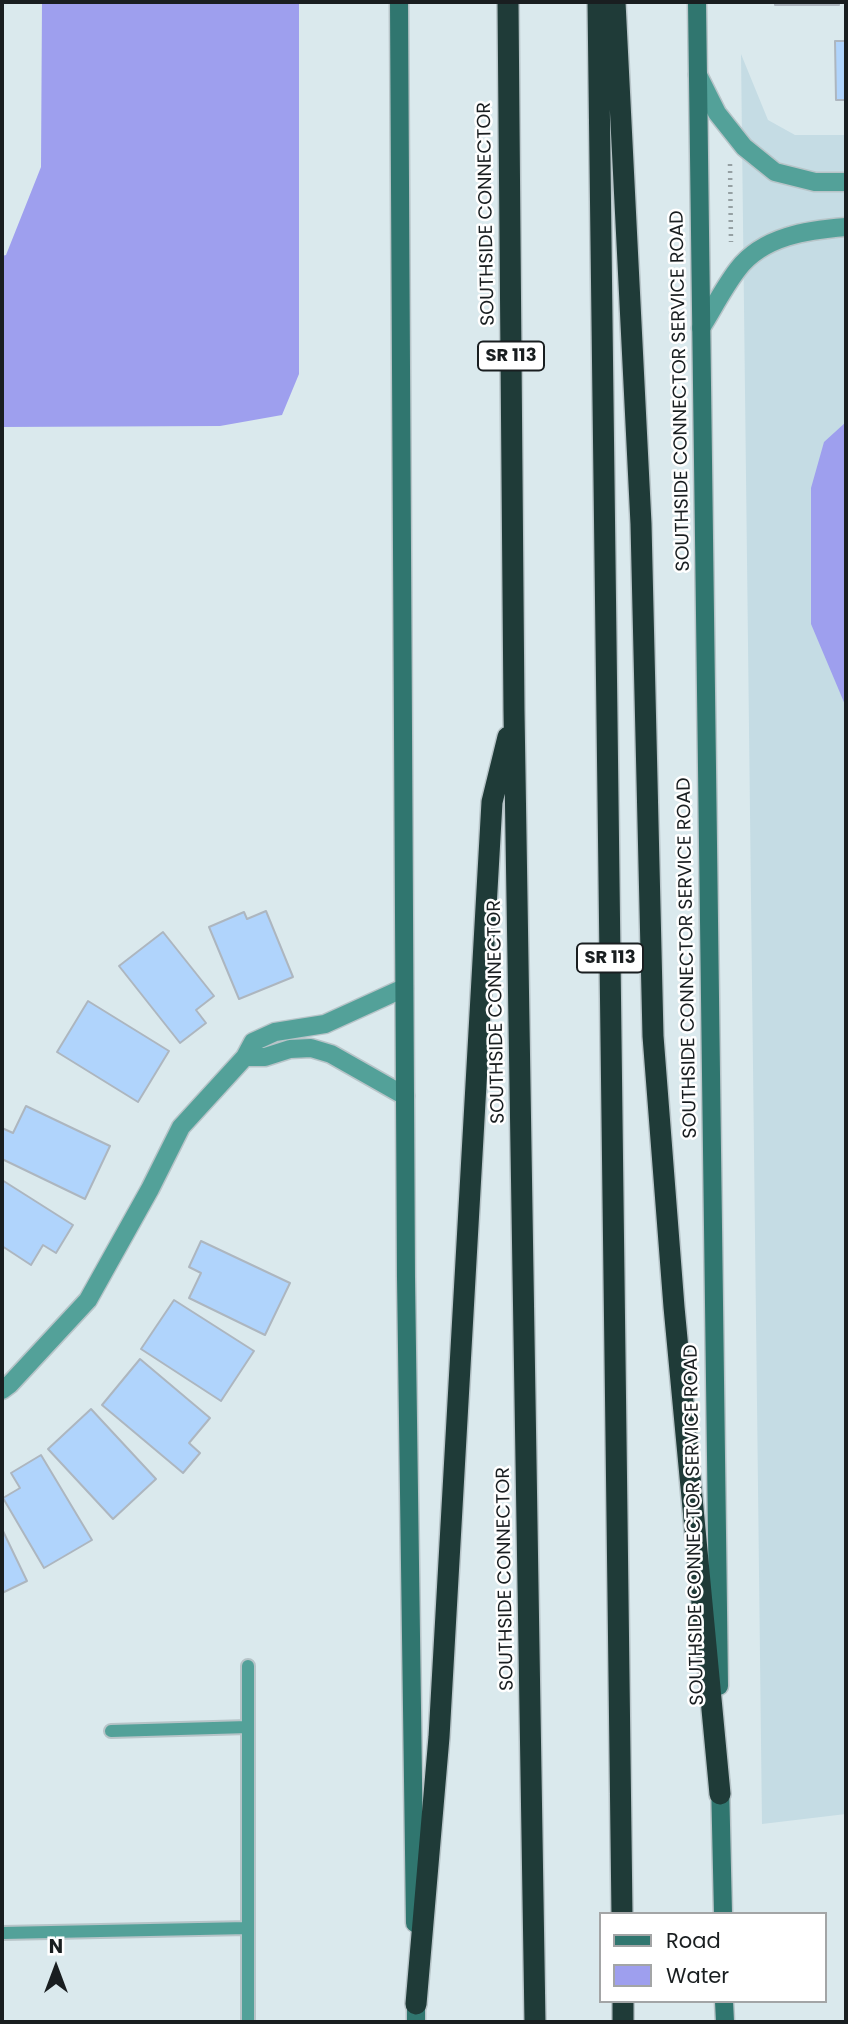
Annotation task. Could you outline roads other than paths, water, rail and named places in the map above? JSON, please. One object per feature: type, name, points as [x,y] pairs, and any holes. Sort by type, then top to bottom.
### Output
[{"type":"highway","name":"SOUTHSIDE CONNECTOR","points":[[508,2],[514,711],[535,2022]]},
{"type":"highway","name":"SR 113","points":[[598,2],[622,1912]]},
{"type":"highway","points":[[615,2],[641,524],[653,1036],[674,1307],[720,1794]]},
{"type":"highway","points":[[416,2013],[439,1737],[492,802],[514,711]]},
{"type":"highway","points":[[623,2003],[623,2022]]},
{"type":"street","points":[[399,2],[404,988],[416,2013]]},
{"type":"street","name":"SOUTHSIDE CONNECTOR SERVICE ROAD","points":[[697,2],[723,1912]]},
{"type":"street","points":[[698,75],[717,113],[744,147],[775,172],[815,182],[846,182]]},
{"type":"street","points":[[701,328],[740,267],[759,250],[783,237],[809,230],[846,227]]},
{"type":"street","points":[[2,1390],[88,1300],[150,1189],[181,1126],[245,1056],[253,1042],[275,1032],[325,1024],[404,988]]},
{"type":"street","points":[[245,1056],[265,1056],[290,1049],[311,1048],[331,1054],[405,1096]]},
{"type":"street","points":[[724,2003],[725,2022]]},
{"type":"lane","points":[[248,1666],[248,2022]]},
{"type":"lane","points":[[111,1731],[248,1727]]},
{"type":"lane","points":[[2,1933],[248,1928]]},
{"type":"water","points":[[42,2],[299,2],[299,374],[282,415],[220,426],[2,427],[2,256],[6,255],[41,167]]},
{"type":"water","points":[[846,422],[846,707],[811,624],[811,488],[824,442]]}]
